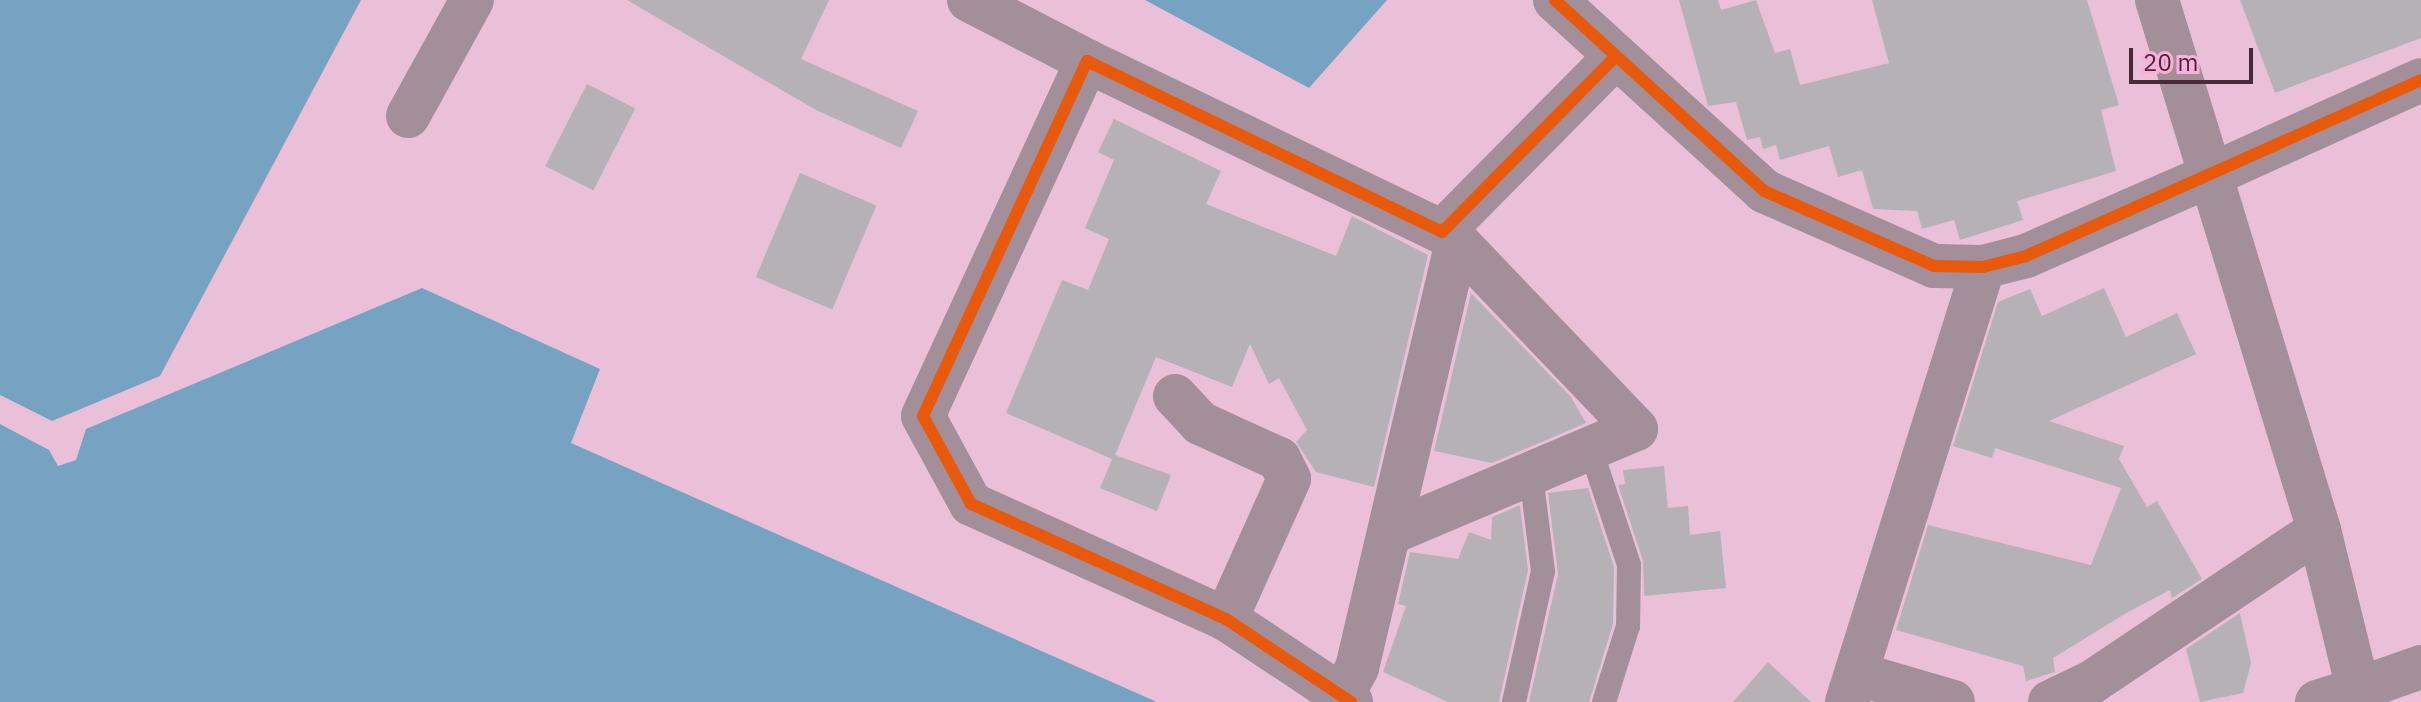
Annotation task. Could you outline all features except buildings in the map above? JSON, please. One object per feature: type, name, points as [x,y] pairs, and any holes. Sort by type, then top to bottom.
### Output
[{"type":"street","points":[[408,116],[472,0]]},
{"type":"street","points":[[969,0],[1087,61],[1451,236],[1636,429],[1390,533]]},
{"type":"street","points":[[1555,0],[1764,191],[1934,266],[1983,267],[2026,256],[2421,80]]},
{"type":"street","points":[[2157,0],[2319,530],[2358,689]]},
{"type":"street","points":[[1087,61],[923,416],[971,504],[1226,619],[1347,699],[1390,533],[1451,236],[1615,57]]},
{"type":"street","points":[[1953,702],[1853,688],[1983,267]]},
{"type":"street","points":[[1175,396],[1200,423],[1279,459],[1289,479],[1226,619]]},
{"type":"street","points":[[2050,702],[2097,692],[2319,530]]},
{"type":"street","points":[[2317,702],[2421,667]]},
{"type":"lane","points":[[1590,447],[1620,521],[1630,581],[1628,626],[1604,702]]},
{"type":"lane","points":[[1514,702],[1543,571],[1531,474]]},
{"type":"water","points":[[0,0],[361,0],[160,376],[52,421],[0,395]]},
{"type":"water","points":[[1145,0],[1387,0],[1309,88]]},
{"type":"water","points":[[422,288],[600,369],[571,443],[1157,702],[0,702],[0,424],[49,450],[58,466],[76,460],[86,429]]},
{"type":"cycle path","points":[[1555,0],[1764,191],[1934,266],[1983,267],[2026,256],[2421,80]]},
{"type":"cycle path","points":[[1351,702],[1226,619],[971,504],[923,416],[1087,61],[1442,232],[1615,57]]}]
